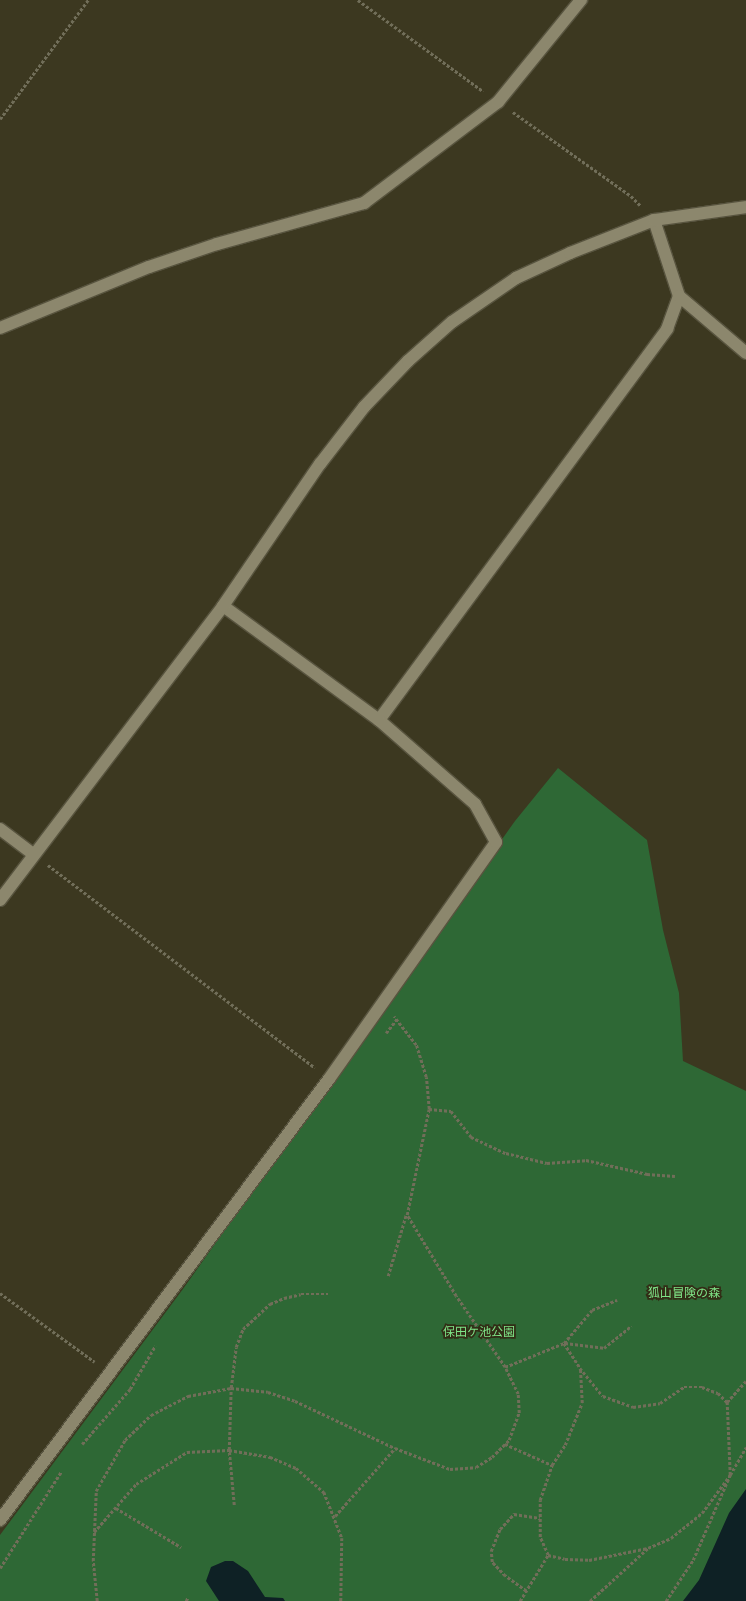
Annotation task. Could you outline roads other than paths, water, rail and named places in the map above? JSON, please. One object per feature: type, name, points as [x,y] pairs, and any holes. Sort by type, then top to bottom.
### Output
[{"type":"street","points":[[0,328],[149,267],[259,231],[364,203],[498,102],[581,0]]},
{"type":"street","points":[[0,900],[33,854],[223,606],[320,464],[364,407],[414,356],[452,322],[516,278],[570,253],[654,220],[746,207]]},
{"type":"street","points":[[654,220],[679,296],[746,352]]},
{"type":"street","points":[[379,720],[667,329],[679,296]]},
{"type":"street","points":[[0,1520],[329,1079],[496,842],[475,804],[379,720],[223,606]]},
{"type":"street","points":[[0,829],[33,854]]},
{"type":"water","points":[[746,1489],[746,1601],[683,1601],[699,1580],[729,1513]]},
{"type":"water","points":[[225,1561],[233,1561],[248,1571],[265,1597],[283,1598],[285,1601],[219,1601],[206,1581],[211,1567]]},
{"type":"park label","name":"狐山冒険の森","points":[[684,1293]]},
{"type":"park label","name":"保田ケ池公園","points":[[479,1332]]}]
